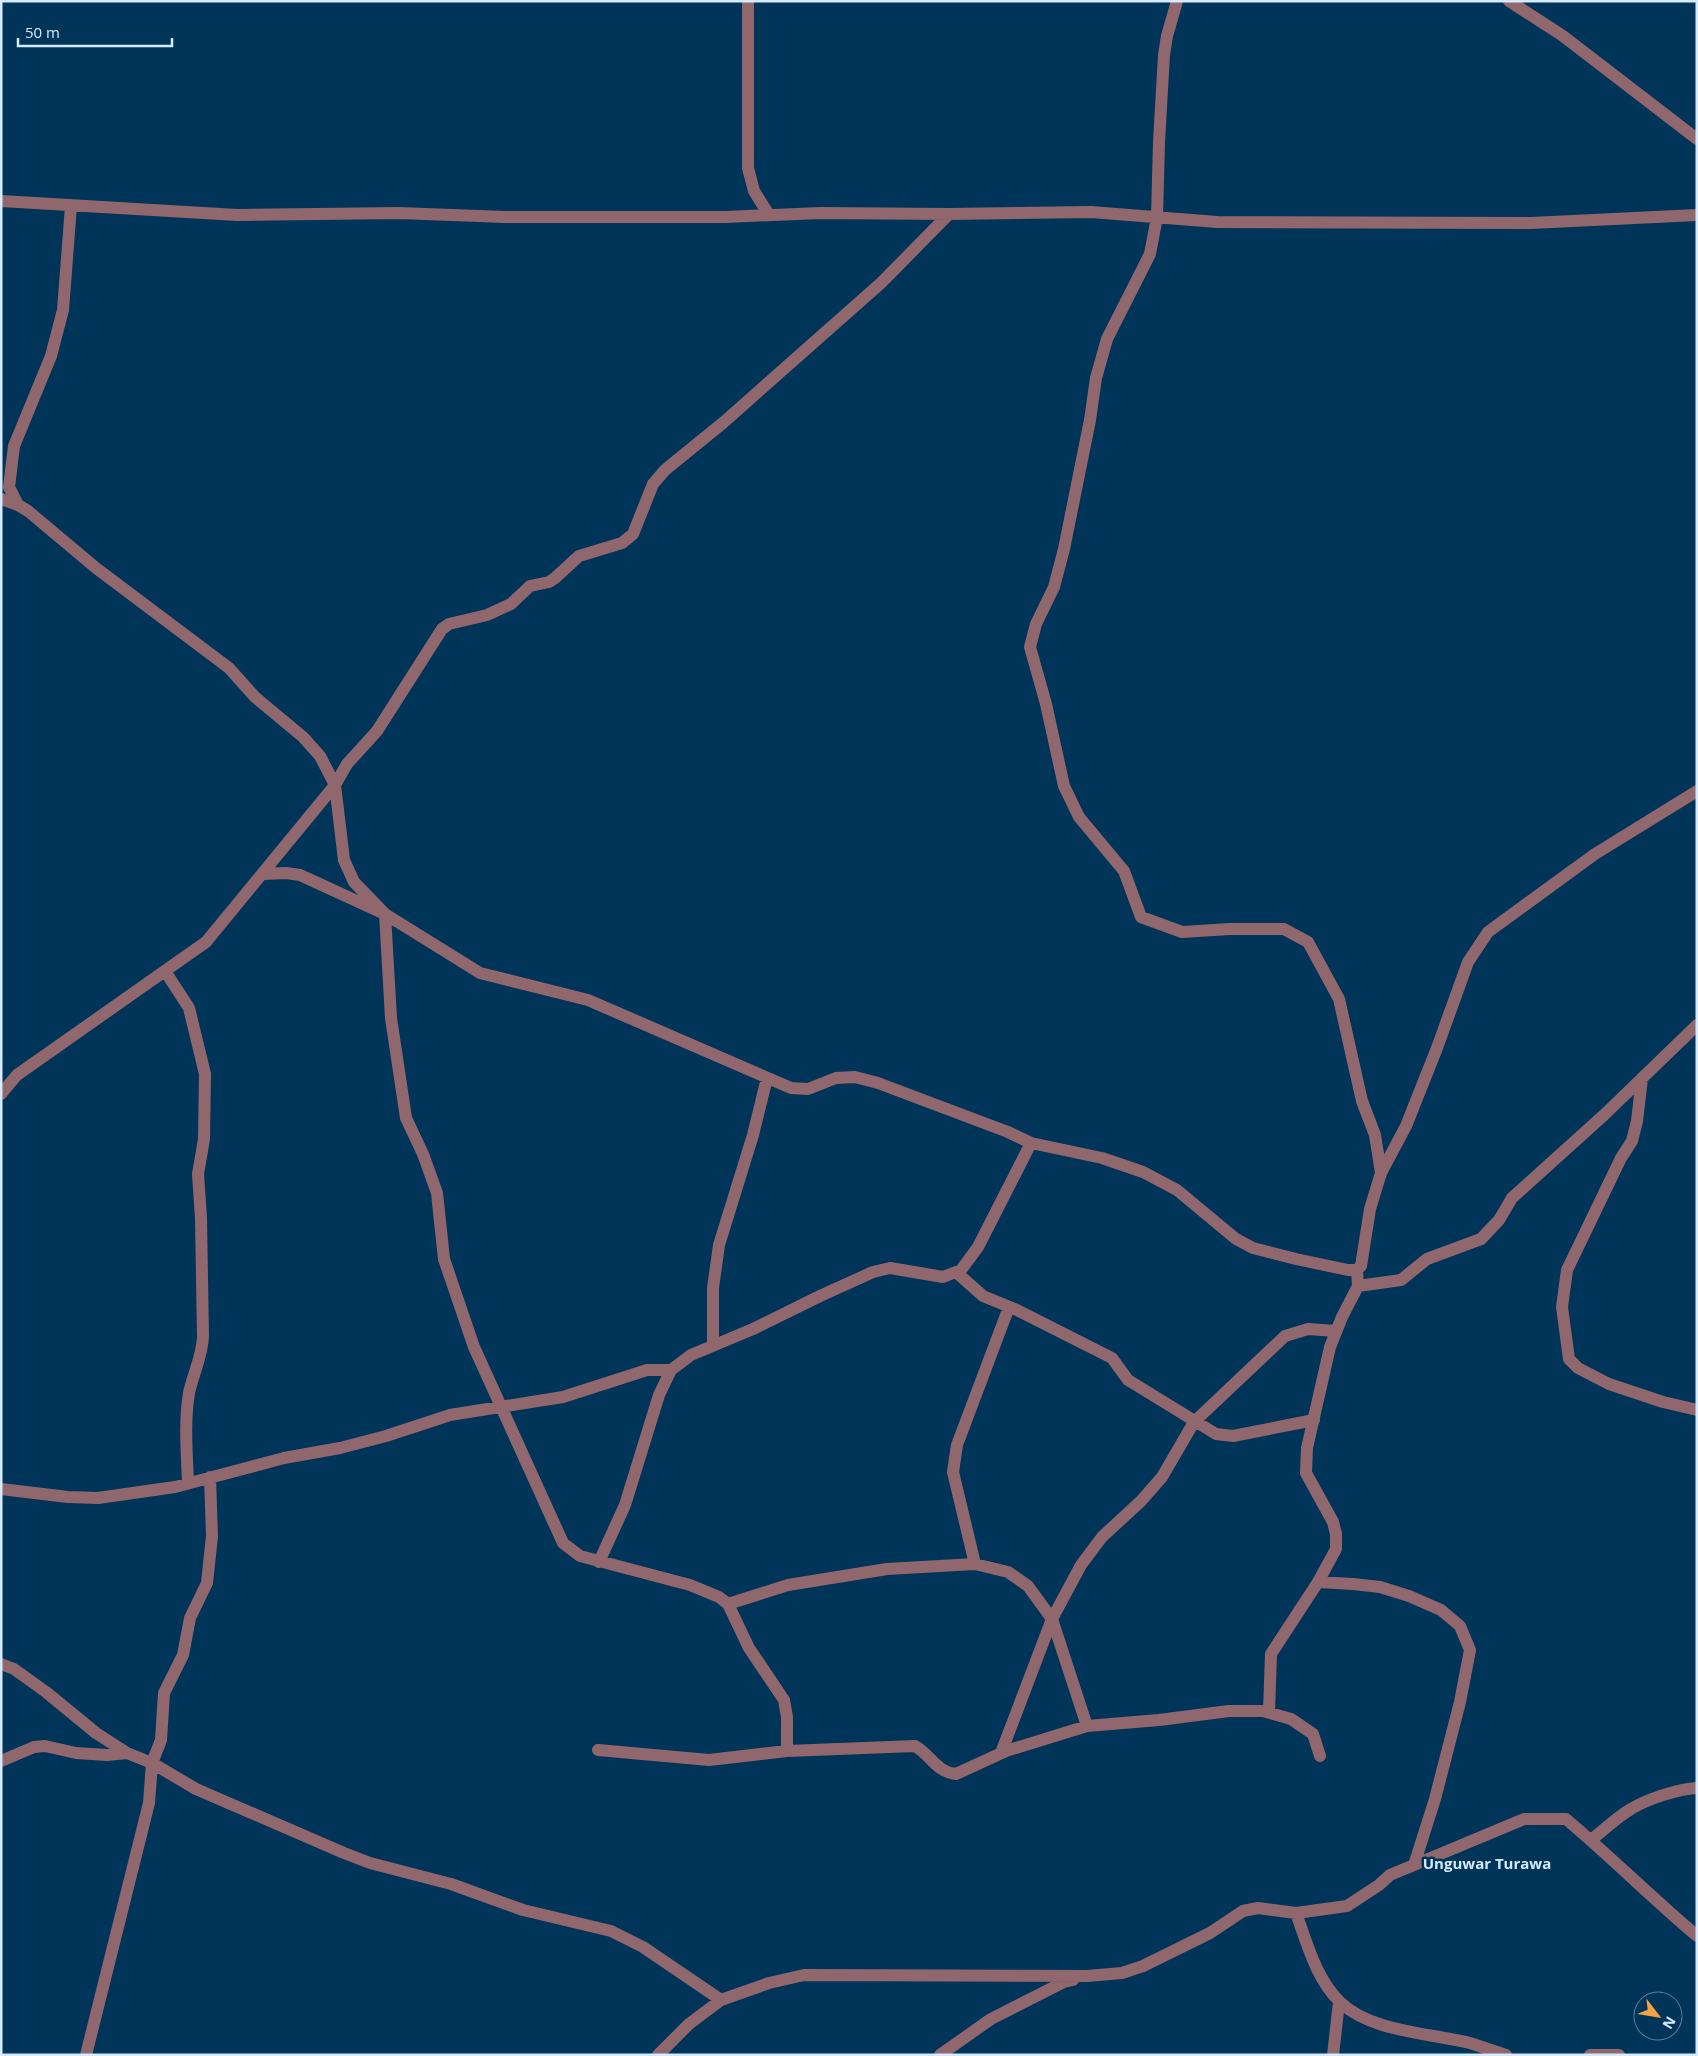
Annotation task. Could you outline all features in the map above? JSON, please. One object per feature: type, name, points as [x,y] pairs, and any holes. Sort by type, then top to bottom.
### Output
[{"type":"street","points":[[748,1],[748,168],[754,191],[769,215]]},
{"type":"street","points":[[1177,1],[1167,36],[1164,55],[1157,217],[1150,254],[1107,339],[1096,378],[1090,420],[1064,548],[1054,587],[1036,624],[1030,647],[1046,704],[1064,786],[1079,817],[1124,871],[1141,917],[1182,932],[1230,929],[1284,929],[1308,942],[1339,999],[1362,1101],[1375,1135],[1381,1173]]},
{"type":"street","points":[[1509,1],[1563,36],[1697,139]]},
{"type":"street","points":[[1,201],[237,215],[399,214],[515,217],[1091,212],[1217,222],[1531,223],[1697,215]]},
{"type":"street","points":[[18,505],[9,487],[14,446],[51,356],[63,310],[71,206]]},
{"type":"street","points":[[1,1094],[17,1076],[206,942],[335,785],[347,764],[377,731],[442,629],[449,624],[488,615],[511,604],[530,586],[549,582],[555,578],[579,556],[622,543],[633,534],[653,484],[665,470],[724,422],[881,282],[949,214]]},
{"type":"street","points":[[1,499],[28,511],[96,568],[229,668],[255,697],[303,737],[320,756],[335,785],[344,860],[354,882],[385,914],[391,1018],[406,1118],[423,1154],[437,1194],[444,1258],[455,1296],[474,1347],[563,1543],[580,1556],[690,1585],[719,1597],[728,1604],[749,1648],[784,1700],[787,1717],[787,1751]]},
{"type":"street","points":[[1269,1712],[1271,1654],[1334,1557],[1336,1549],[1336,1534],[1333,1522],[1306,1473],[1307,1448],[1330,1348],[1336,1331],[1358,1286],[1357,1270],[1361,1266],[1370,1209],[1381,1173],[1406,1126],[1468,962],[1488,932],[1595,854],[1697,791]]},
{"type":"street","points":[[262,874],[286,873],[300,875],[385,914],[480,973],[588,1000],[791,1088],[808,1090],[836,1078],[855,1077],[878,1083],[1008,1132],[1031,1143],[1102,1158],[1143,1172],[1177,1190],[1236,1239],[1253,1248],[1313,1263],[1357,1270]]},
{"type":"street","points":[[165,971],[189,1008],[205,1074],[204,1139],[198,1174],[201,1218],[203,1337],[202,1351],[189,1392],[186,1426],[188,1483]]},
{"type":"street","points":[[1358,1286],[1401,1280],[1427,1259],[1481,1239],[1500,1220],[1512,1198],[1697,1025]]},
{"type":"street","points":[[713,1344],[713,1288],[719,1246],[754,1134],[767,1078]]},
{"type":"street","points":[[1642,1078],[1637,1121],[1632,1141],[1621,1158],[1567,1270],[1562,1307],[1567,1350],[1569,1359],[1578,1368],[1609,1384],[1663,1402],[1697,1410]]},
{"type":"street","points":[[598,1562],[625,1505],[659,1395],[671,1370],[691,1355],[713,1344],[753,1329],[873,1272],[890,1268],[943,1277],[960,1270],[978,1247],[1031,1143]]},
{"type":"street","points":[[956,1272],[983,1296],[1112,1358],[1128,1380],[1216,1434],[1233,1436],[1314,1420]]},
{"type":"street","points":[[975,1564],[953,1472],[954,1456],[956,1445],[1009,1307]]},
{"type":"street","points":[[1001,1753],[1052,1619],[1081,1565],[1102,1537],[1141,1501],[1162,1477],[1194,1422],[1285,1336],[1308,1329],[1336,1331]]},
{"type":"street","points":[[1,1489],[68,1497],[98,1498],[175,1487],[284,1458],[340,1448],[386,1436],[450,1415],[563,1397],[647,1370],[671,1370]]},
{"type":"street","points":[[86,2055],[149,1803],[152,1763],[162,1740],[164,1694],[184,1655],[190,1618],[206,1583],[212,1536],[210,1477]]},
{"type":"street","points":[[728,1604],[788,1586],[887,1569],[975,1564],[1008,1572],[1028,1586],[1052,1619],[1087,1726]]},
{"type":"street","points":[[1318,1582],[1380,1587],[1409,1596],[1441,1610],[1460,1626],[1470,1650],[1454,1728],[1435,1799],[1414,1865]]},
{"type":"street","points":[[1,1664],[14,1669],[96,1732],[127,1753],[152,1763],[196,1789],[370,1863],[451,1884],[522,1910],[611,1931],[643,1947],[721,2000]]},
{"type":"street","points":[[598,1750],[708,1760],[787,1751],[915,1746],[940,1769],[956,1774],[1001,1753],[1087,1726],[1159,1720],[1229,1711],[1269,1712],[1291,1719],[1313,1734],[1320,1756]]},
{"type":"street","points":[[1,1762],[34,1747],[45,1746],[76,1753],[107,1755],[127,1753]]},
{"type":"street","points":[[1591,1840],[1630,1809],[1665,1795],[1697,1788]]},
{"type":"street","points":[[658,2055],[689,2024],[721,2000],[769,1982],[804,1976],[1087,1976],[1122,1973],[1143,1966],[1210,1933],[1243,1911],[1258,1908],[1296,1913],[1347,1906],[1379,1885],[1390,1875],[1524,1819],[1566,1819],[1612,1858],[1660,1905],[1697,1936]]},
{"type":"street","points":[[1296,1913],[1317,1970],[1339,2002],[1355,2013],[1392,2028],[1470,2044],[1506,2055]]},
{"type":"street","points":[[940,2055],[992,2019],[1064,1982],[1087,1976]]},
{"type":"street","points":[[1333,2055],[1339,2002]]},
{"type":"street","points":[[1590,2055],[1619,2055]]},
{"type":"district","name":"Unguwar Turawa","points":[[1487,1863]]}]
